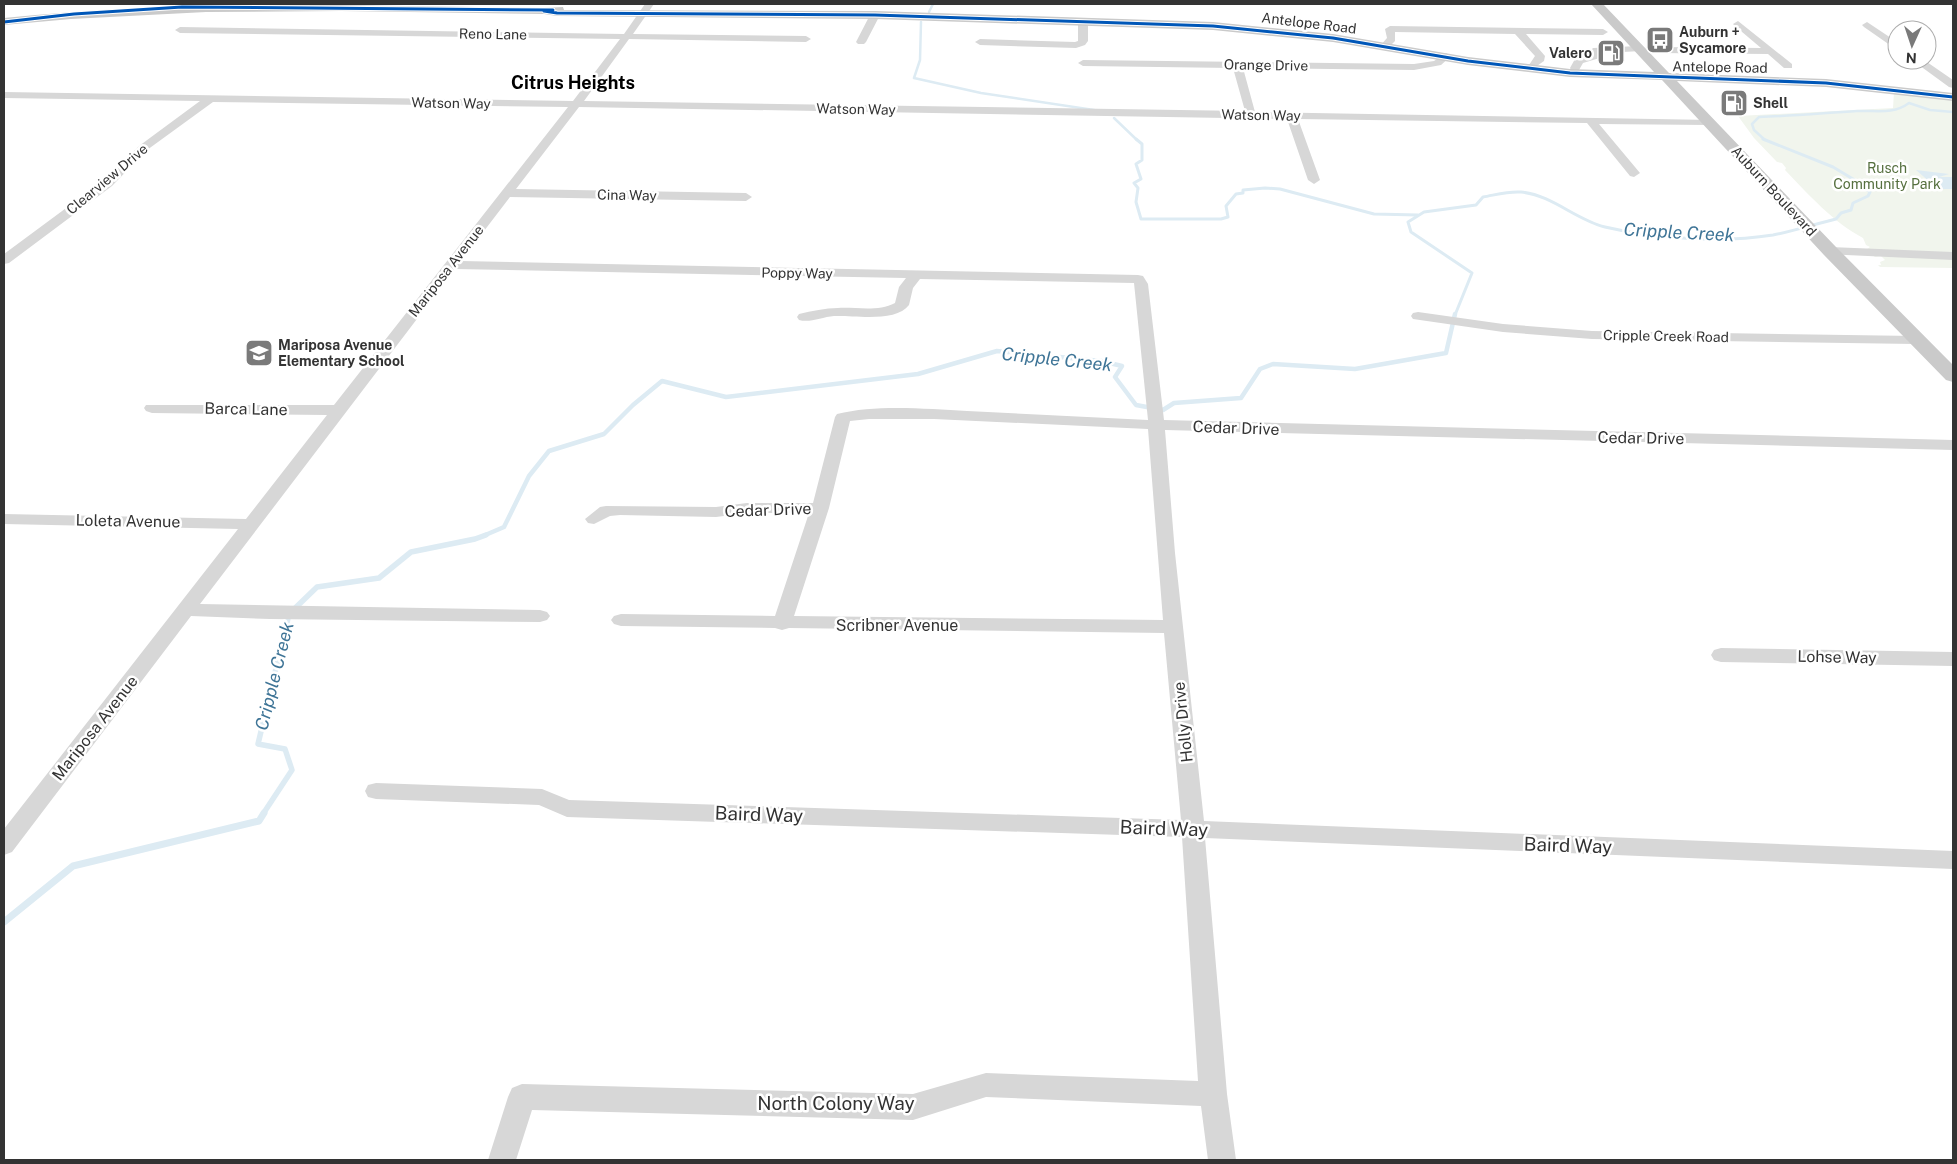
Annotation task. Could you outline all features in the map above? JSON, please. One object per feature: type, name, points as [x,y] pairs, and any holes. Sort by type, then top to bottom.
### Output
[{"type":"main road","name":"Auburn Boulevard","points":[[1597,4],[1639,50],[1704,97]]},
{"type":"main road","name":"Auburn Boulevard","points":[[1609,4],[1656,50],[1708,122],[1812,222],[1850,252],[1953,356]]},
{"type":"main road","name":"Antelope Road","points":[[4,22],[121,10],[205,7],[544,11],[556,13],[645,9],[726,15],[875,15],[1184,25],[1242,28],[1386,46],[1497,66],[1570,74],[1808,77],[1953,92]]},
{"type":"main road","name":"Antelope Road","points":[[1452,57],[1674,75],[1826,83],[1953,97]]},
{"type":"main road","name":"Auburn Boulevard","points":[[1753,148],[1812,222],[1830,251],[1953,376]]},
{"type":"street","name":"Mariposa Avenue","points":[[4,846],[609,62],[645,9]]},
{"type":"street","points":[[861,42],[875,15]]},
{"type":"street","points":[[980,42],[1076,45],[1083,41],[1083,23]]},
{"type":"street","points":[[1738,24],[1788,66]]},
{"type":"street","points":[[1867,25],[1887,39]]},
{"type":"street","points":[[1386,46],[1392,39],[1390,29],[1603,32]]},
{"type":"street","name":"Reno Lane","points":[[180,30],[806,39]]},
{"type":"street","points":[[1518,31],[1540,56],[1540,59],[1534,65]]},
{"type":"street","points":[[1574,68],[1579,61],[1599,55],[1596,50],[1639,50]]},
{"type":"street","points":[[1656,50],[1770,51]]},
{"type":"street","name":"Orange Drive","points":[[1083,63],[1423,66],[1452,57]]},
{"type":"street","points":[[1237,65],[1251,115]]},
{"type":"street","points":[[1931,70],[1953,85]]},
{"type":"street","name":"Watson Way","points":[[6,97],[211,98],[575,106],[1708,122]]},
{"type":"street","name":"Clearview Drive","points":[[4,260],[108,183],[143,148],[211,98]]},
{"type":"street","points":[[1292,116],[1314,180]]},
{"type":"street","points":[[1590,120],[1634,172]]},
{"type":"street","name":"Cina Way","points":[[507,193],[746,197]]},
{"type":"street","points":[[1830,251],[1953,256]]},
{"type":"street","name":"Poppy Way","points":[[452,264],[915,276],[1108,278],[1138,279],[1141,284]]},
{"type":"street","points":[[804,317],[832,312],[886,311],[896,309],[902,305],[906,287],[915,276]]},
{"type":"street","name":"Holly Drive","points":[[1141,284],[1155,412],[1173,627],[1193,829],[1213,1094],[1222,1160]]},
{"type":"street","name":"Cripple Creek Road","points":[[1418,316],[1470,324],[1592,335],[1916,340]]},
{"type":"street","name":"Barca Lane","points":[[152,408],[339,410]]},
{"type":"street","name":"Cedar Drive","points":[[594,519],[606,511],[620,510],[716,512],[747,508],[820,508],[843,417],[869,414],[1155,412],[1953,444]]},
{"type":"street","points":[[782,624],[820,508]]},
{"type":"street","name":"Loleta Avenue","points":[[4,518],[251,524]]},
{"type":"street","points":[[187,610],[270,613],[540,616]]},
{"type":"street","name":"Scribner Avenue","points":[[621,620],[782,624],[1173,627]]},
{"type":"street","name":"Lohse Way","points":[[1721,655],[1953,659]]},
{"type":"street","name":"Baird Way","points":[[376,791],[542,797],[567,808],[1193,829],[1953,860]]},
{"type":"street","name":"North Colony Way","points":[[502,1160],[522,1097],[913,1107],[986,1085],[1213,1094]]},
{"type":"green space","name":"Rusch Community Park","points":[[1894,92],[1953,99],[1953,268],[1880,267],[1878,265],[1881,265],[1880,262],[1885,260],[1881,256],[1875,257],[1867,249],[1870,247],[1866,245],[1863,238],[1831,216],[1812,198],[1785,170],[1786,168],[1782,163],[1777,162],[1754,138],[1738,116],[1893,108]]},
{"type":"shaded area","points":[[1916,170],[1949,174],[1939,177],[1953,177],[1953,189],[1938,189]]},
{"type":"waterway","points":[[929,12],[933,4]]},
{"type":"waterway","points":[[921,22],[920,60],[914,78],[981,93],[1094,110]]},
{"type":"waterway","name":"Cripple Creek","points":[[1765,140],[1754,130],[1752,124],[1759,117],[1857,111],[1890,111],[1909,103],[1930,110],[1953,112]]},
{"type":"waterway","points":[[1114,118],[1137,140]]},
{"type":"waterway","points":[[1136,139],[1142,144],[1142,160],[1136,164],[1141,179],[1134,183],[1138,188],[1136,202],[1141,219],[1221,219],[1228,217],[1226,206],[1236,194],[1243,193],[1243,190],[1265,188],[1280,189],[1374,214],[1418,215]]},
{"type":"waterway","name":"Cripple Creek","points":[[1455,315],[1472,273],[1411,232],[1408,222],[1424,212],[1476,205],[1483,197],[1521,192],[1543,198],[1594,224],[1605,227],[1667,237],[1732,239],[1789,232],[1836,219],[1841,213],[1851,210],[1853,203],[1868,196],[1870,192],[1858,182],[1833,167],[1765,140]]},
{"type":"waterway","name":"Cripple Creek","points":[[483,536],[504,527],[529,476],[549,451],[604,434],[633,405],[662,381],[726,397],[918,374],[997,351],[1101,361],[1122,366],[1115,377],[1136,405],[1163,410],[1174,403],[1241,398],[1260,369],[1273,364],[1355,369],[1446,353],[1455,314]]},
{"type":"waterway","name":"Cripple Creek","points":[[263,814],[292,770],[285,749],[258,744],[289,614],[317,587],[379,578],[411,552],[486,535]]},
{"type":"waterway","name":"Cripple Creek","points":[[4,922],[73,866],[259,821],[264,813]]},
{"type":"cycle path","points":[[4,22],[74,14],[182,7],[553,10]]},
{"type":"cycle path","points":[[544,11],[557,13],[875,15],[1213,26],[1333,38],[1468,61],[1570,73],[1826,83],[1953,97]]},
{"type":"place","name":"Auburn + Sycamore","points":[[1660,40]]},
{"type":"place","name":"Valero","points":[[1611,53]]},
{"type":"place","name":"Shell","points":[[1734,103]]},
{"type":"place","name":"Mariposa Avenue Elementary School","points":[[259,353]]},
{"type":"district","name":"Citrus Heights","points":[[573,82]]}]
